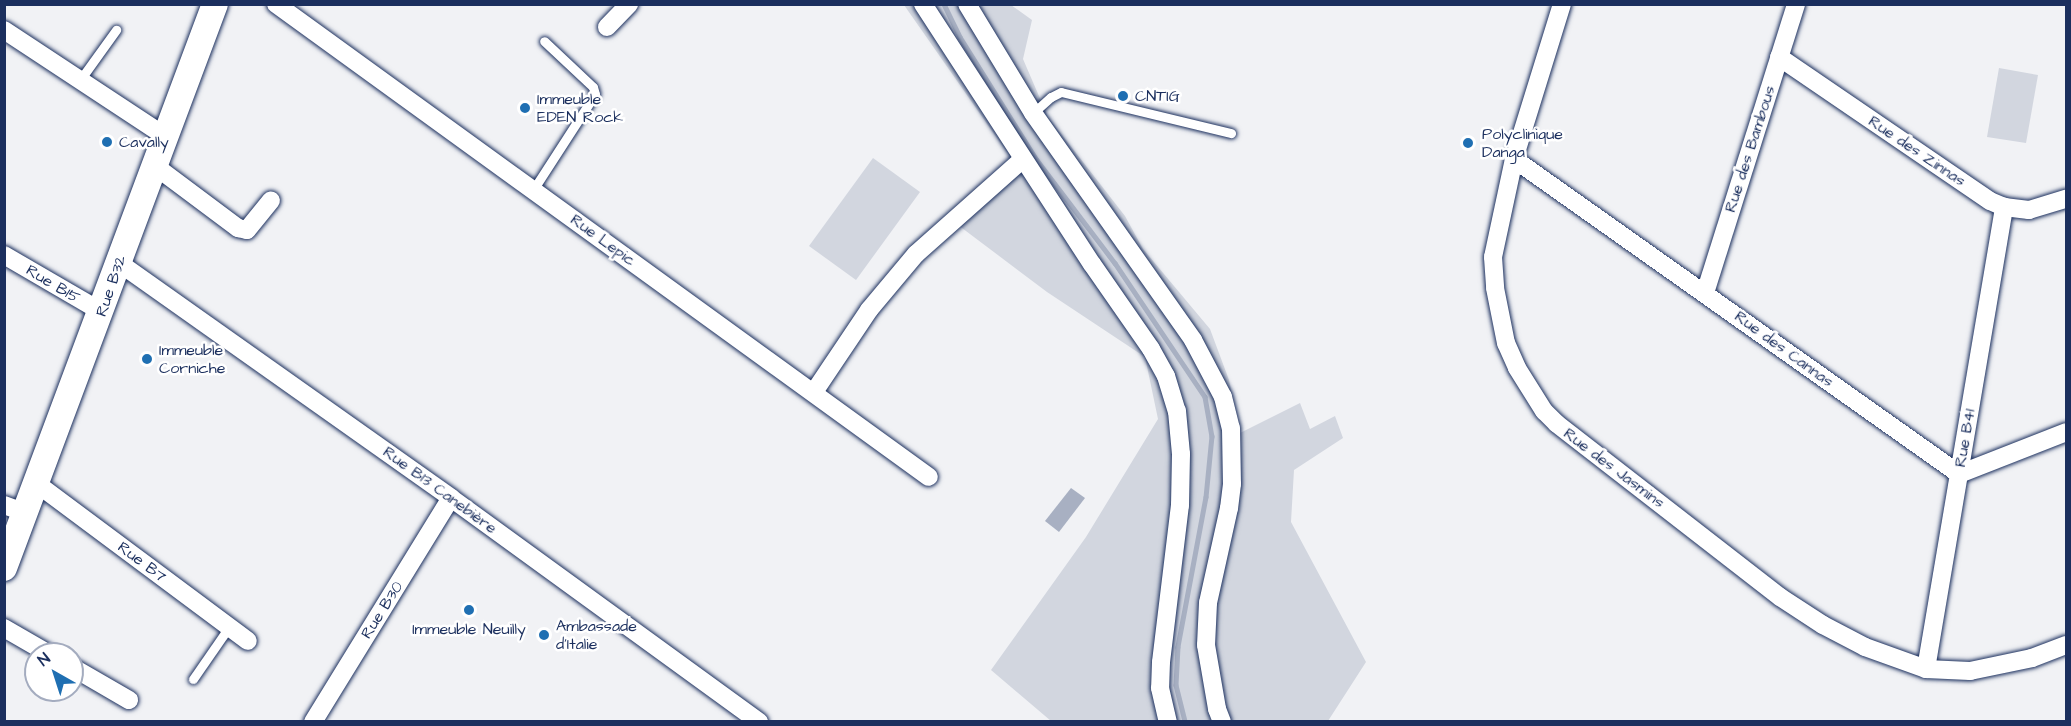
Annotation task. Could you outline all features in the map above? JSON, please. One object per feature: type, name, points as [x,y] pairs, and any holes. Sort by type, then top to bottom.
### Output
[{"type":"street","name":"Rue B32","points":[[4,568],[15,509],[36,483],[102,312],[118,262],[215,4]]},
{"type":"street","name":"Rue Lepic","points":[[276,4],[929,477]]},
{"type":"street","points":[[607,27],[629,4]]},
{"type":"street","points":[[923,4],[1116,300],[1151,349],[1166,376],[1177,411],[1181,454],[1180,505],[1163,625],[1160,688],[1168,722]]},
{"type":"street","points":[[967,4],[1033,113],[1193,340],[1222,397],[1231,428],[1232,483],[1208,603],[1206,645],[1217,710],[1222,722]]},
{"type":"street","name":"Rue des Jasmins","points":[[1562,4],[1514,159],[1493,257],[1495,288],[1506,343],[1517,368],[1544,411],[1557,424],[1789,602],[1823,625],[1864,647],[1926,669],[1970,671],[2032,658],[2067,645]]},
{"type":"street","name":"Rue des Bambous","points":[[1705,293],[1796,4]]},
{"type":"street","points":[[4,30],[166,137]]},
{"type":"street","name":"Rue des Zinnas","points":[[1779,57],[1982,195],[2004,207],[2029,210],[2067,199]]},
{"type":"street","points":[[814,392],[869,310],[916,254],[1023,159]]},
{"type":"street","name":"Rue des Cannas","points":[[1514,159],[1959,474]]},
{"type":"street","points":[[155,166],[238,228],[247,230],[271,200]]},
{"type":"street","name":"Rue B41","points":[[1926,669],[2004,207]]},
{"type":"street","name":"Rue B15","points":[[4,255],[102,312]]},
{"type":"street","name":"Rue B13 Canebière","points":[[118,262],[452,498],[752,720]]},
{"type":"street","points":[[1959,474],[2067,432]]},
{"type":"street","name":"Rue B7","points":[[36,483],[248,641]]},
{"type":"street","name":"Rue B30","points":[[313,722],[452,498]]},
{"type":"street","points":[[4,628],[28,642]]},
{"type":"street","points":[[84,674],[129,700]]},
{"type":"lane","points":[[80,80],[116,30]]},
{"type":"lane","points":[[533,190],[595,94],[593,87],[544,41]]},
{"type":"lane","points":[[1033,113],[1051,97],[1061,92],[1231,134]]},
{"type":"lane","points":[[193,679],[229,627]]},
{"type":"shaded area","points":[[904,5],[1011,5],[1032,20],[1023,59],[1048,117],[1125,216],[1143,249],[1210,329],[1229,380],[1240,433],[1300,403],[1310,429],[1335,416],[1343,438],[1294,470],[1291,522],[1366,662],[1328,721],[1051,721],[991,670],[1086,537],[1158,419],[1145,357],[1047,292],[950,219],[1013,161]]},
{"type":"shaded area","points":[[1999,68],[2038,75],[2026,143],[1987,137]]},
{"type":"shaded area","points":[[873,158],[920,192],[856,280],[809,246]]},
{"type":"water","points":[[1071,488],[1085,498],[1059,532],[1045,521]]},
{"type":"waterway","points":[[944,4],[960,37],[1037,160],[1115,263],[1205,397],[1212,436],[1206,497],[1178,647],[1176,685],[1185,722]]},
{"type":"place","name":"CNTIG","points":[[1123,96]]},
{"type":"place","name":"Immeuble EDEN Rock","points":[[525,108]]},
{"type":"place","name":"Cavally","points":[[107,142]]},
{"type":"place","name":"Polyclinique Danga","points":[[1468,143]]},
{"type":"place","name":"Immeuble Corniche","points":[[147,359]]},
{"type":"place","name":"Immeuble Neuilly","points":[[469,610]]},
{"type":"place","name":"Ambassade d’Italie","points":[[544,635]]}]
